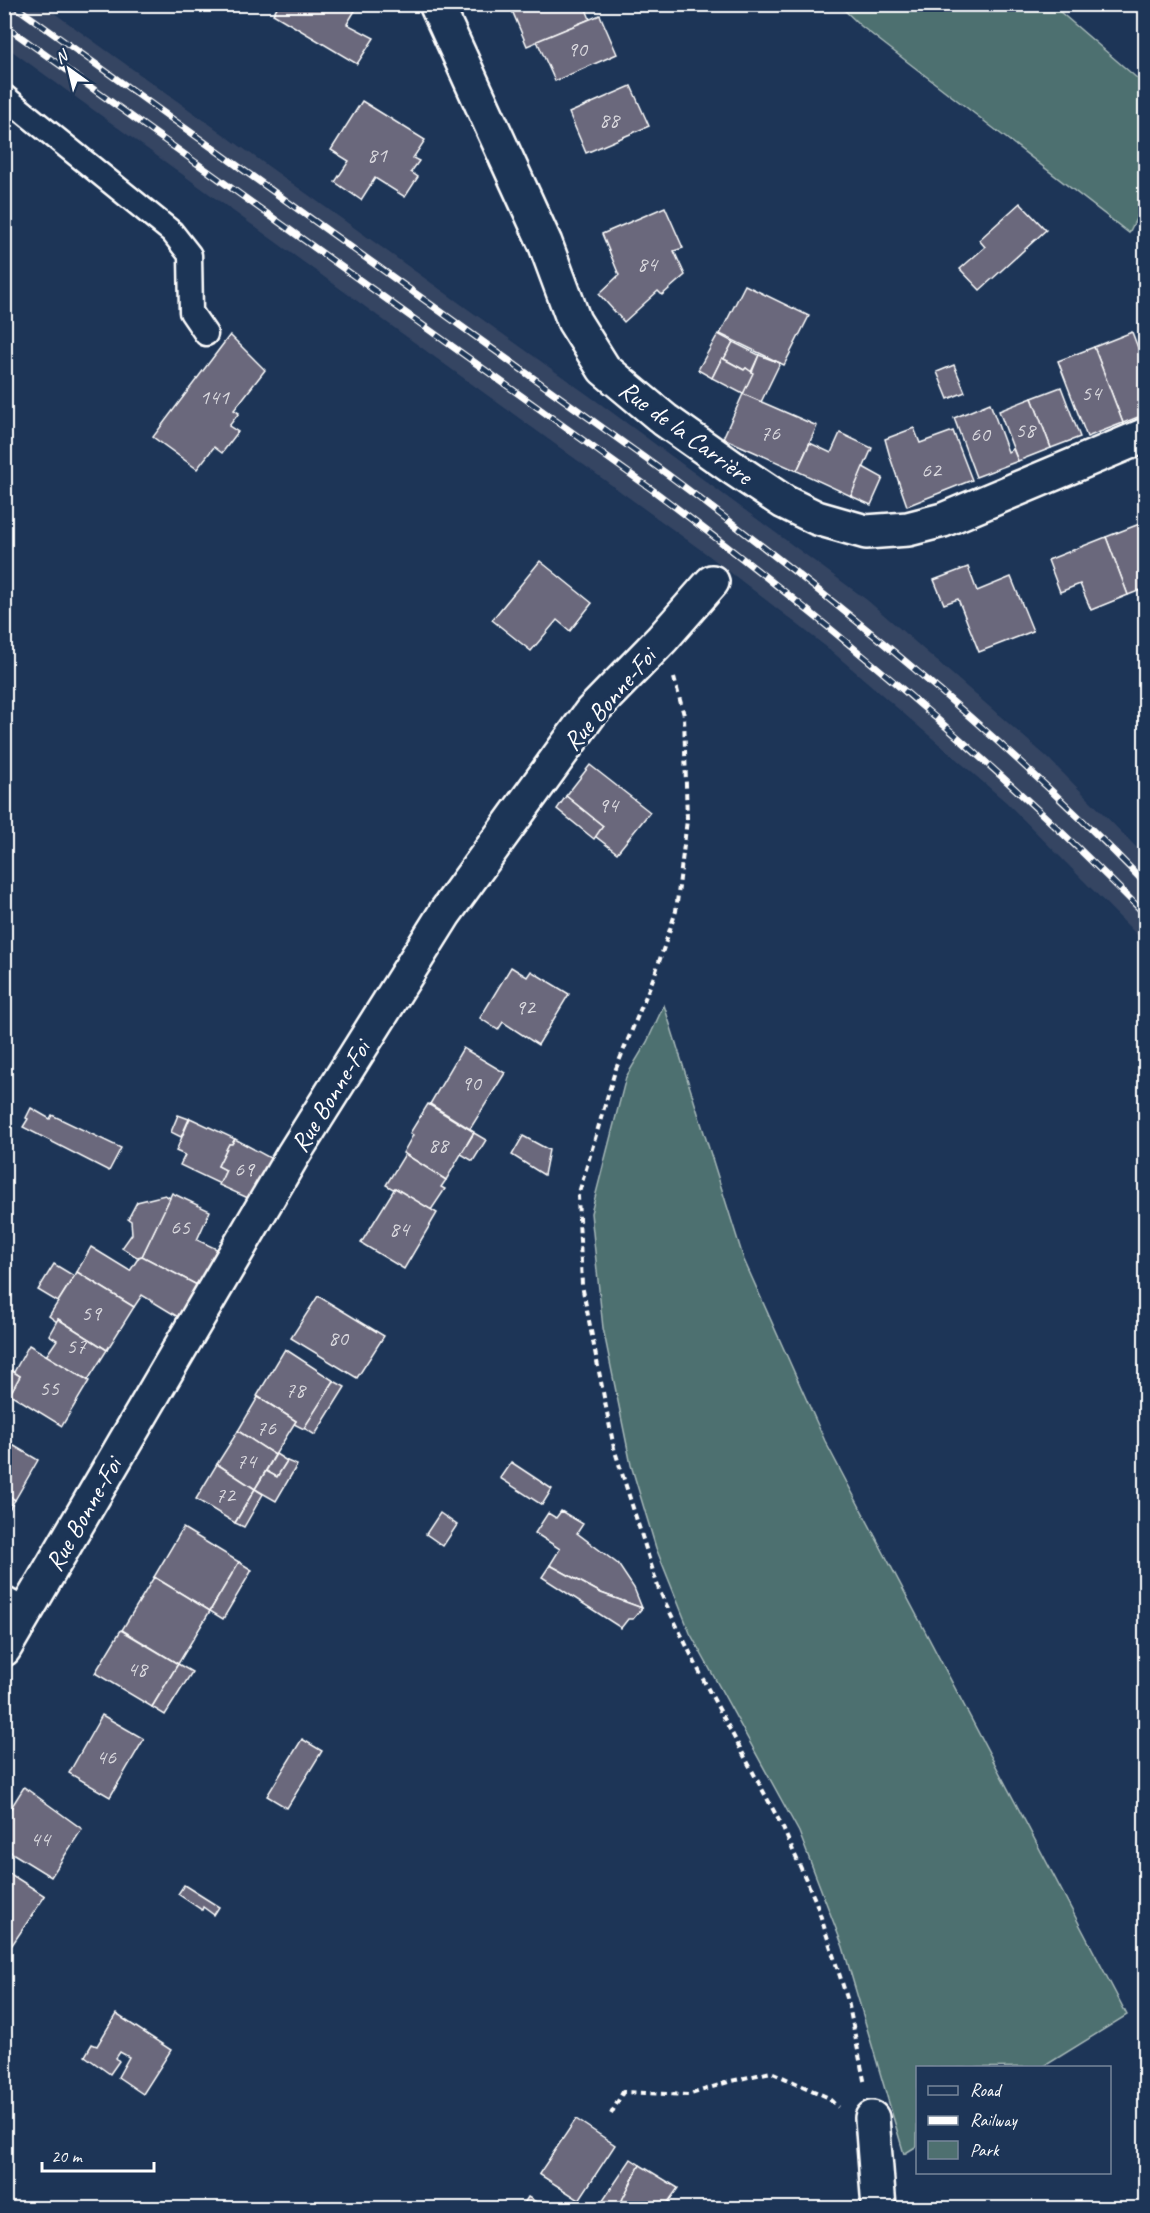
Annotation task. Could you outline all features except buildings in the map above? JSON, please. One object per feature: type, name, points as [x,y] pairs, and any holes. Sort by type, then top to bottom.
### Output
[{"type":"street","name":"Rue de la Carrière","points":[[436,4],[545,243],[574,321],[604,369],[665,420],[784,502],[817,518],[866,531],[908,529],[943,520],[1146,435]]},
{"type":"street","name":"Rue Bonne-Foi","points":[[4,1649],[16,1604],[445,913],[591,712],[662,639],[712,582]]},
{"type":"street","points":[[873,2127],[879,2208]]},
{"type":"lane","points":[[4,96],[172,232],[190,255],[191,312],[206,334]]},
{"type":"path","points":[[662,639],[684,715],[686,832],[676,911],[655,974],[615,1071],[578,1196],[582,1285],[614,1448],[659,1590],[707,1687],[782,1826],[816,1902],[848,2001],[873,2127]]},
{"type":"path","points":[[611,2114],[623,2092],[688,2096],[731,2081],[771,2072],[827,2097],[873,2127]]},
{"type":"shaded area","points":[[5,4],[43,5],[602,405],[867,600],[1047,757],[1145,856],[1145,943],[1006,802],[829,649],[708,555],[5,46]]},
{"type":"green space","points":[[839,5],[1052,5],[1145,85],[1145,200],[1129,233],[861,26]]},
{"type":"green space","points":[[664,1005],[744,1260],[825,1441],[1127,2015],[1045,2066],[916,2066],[916,2147],[904,2154],[843,1947],[799,1832],[690,1633],[656,1548],[631,1465],[603,1328],[591,1213],[626,1077],[647,1042]]},
{"type":"railway","points":[[12,4],[667,474],[793,570],[975,721],[1090,828],[1146,884]]},
{"type":"railway","points":[[4,25],[719,540],[846,641],[969,747],[1146,915]]}]
